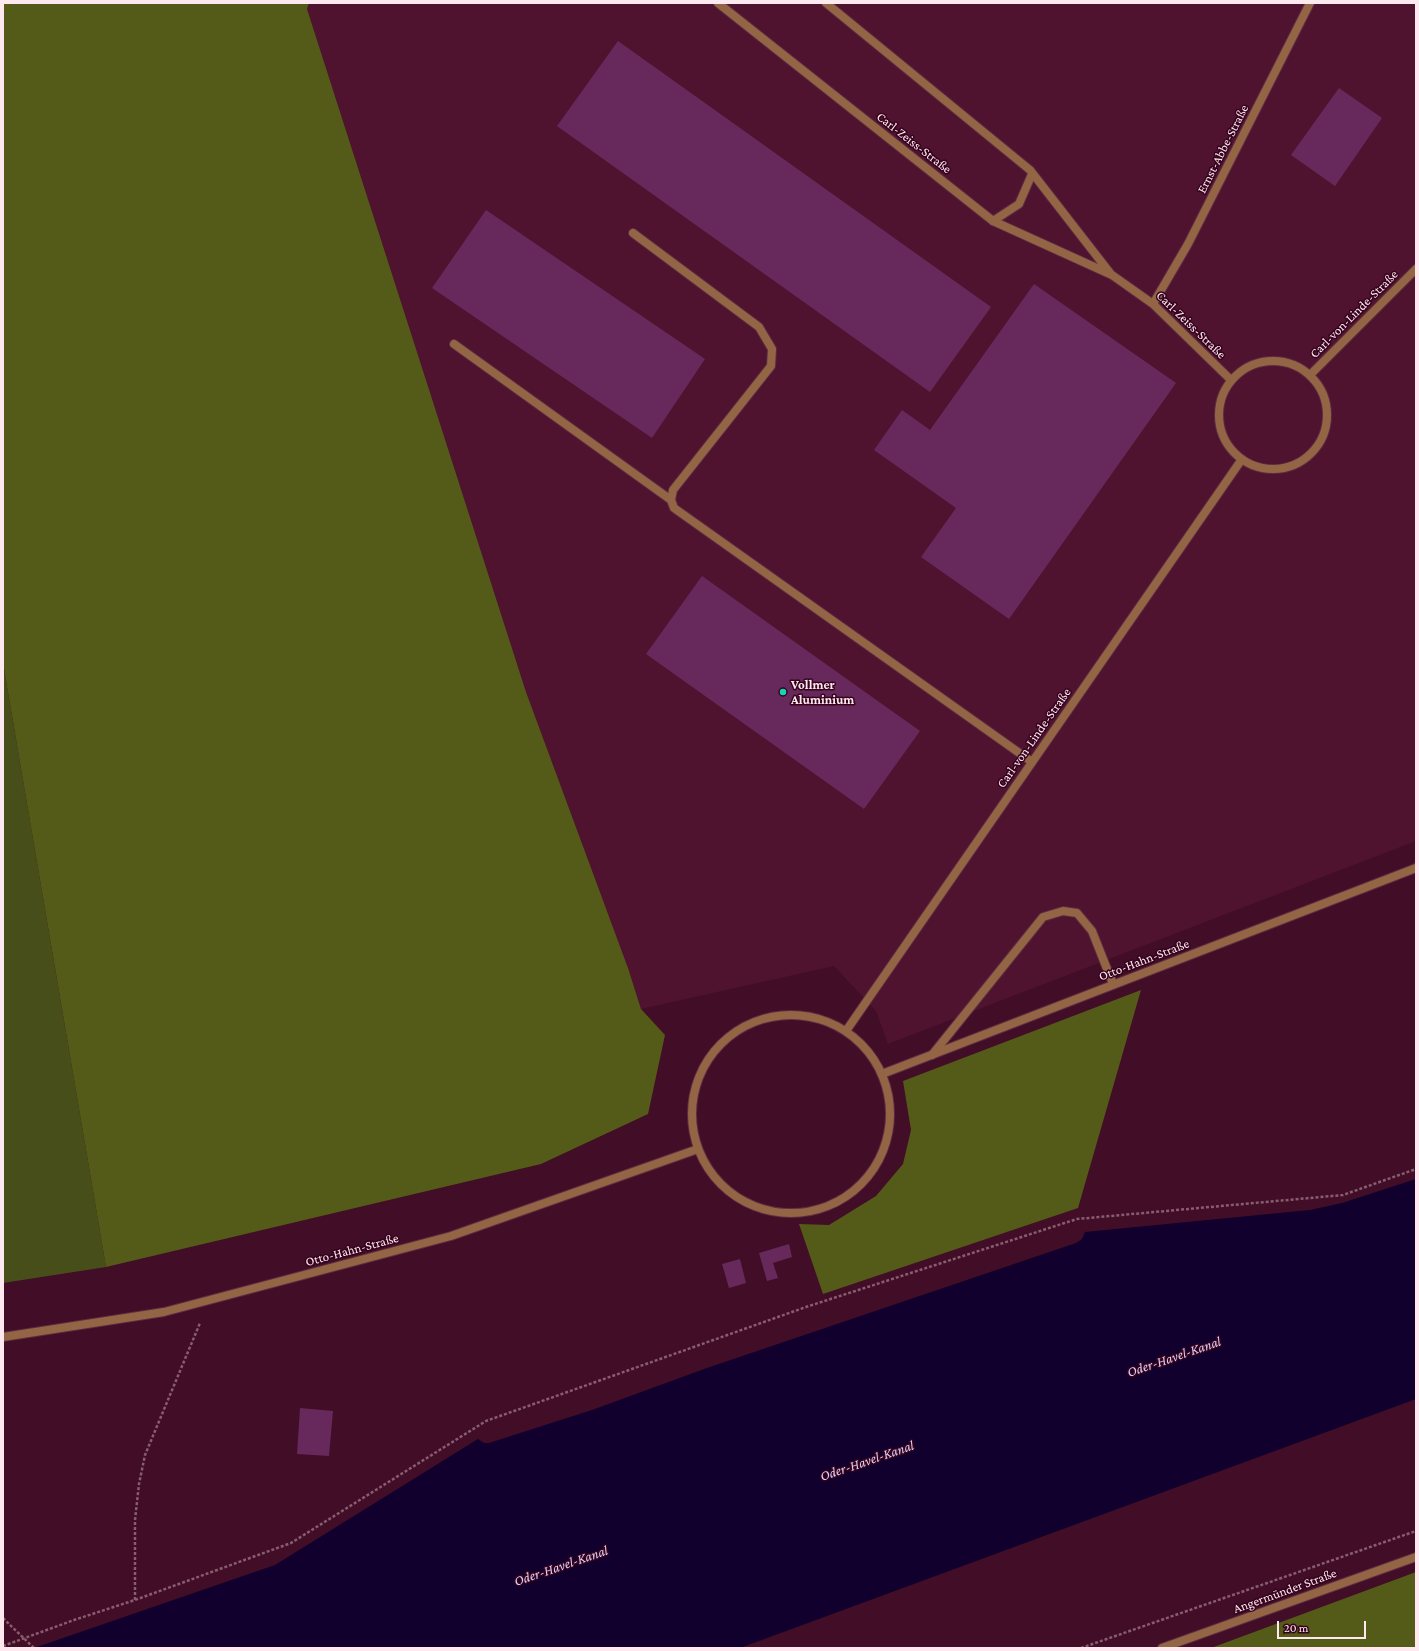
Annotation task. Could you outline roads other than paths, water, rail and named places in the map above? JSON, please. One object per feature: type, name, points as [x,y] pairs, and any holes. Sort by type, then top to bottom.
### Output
[{"type":"street","name":"Carl-Zeiss-Straße","points":[[718,3],[992,221],[1112,275],[1154,304],[1231,380]]},
{"type":"street","name":"Carl-Zeiss-Straße","points":[[826,3],[1032,174],[1112,275]]},
{"type":"street","name":"Ernst-Abbe-Straße","points":[[1154,304],[1188,244],[1310,3]]},
{"type":"street","points":[[992,221],[1019,204],[1032,174]]},
{"type":"street","points":[[633,233],[759,327],[772,349],[771,366],[674,490],[671,500]]},
{"type":"street","name":"Carl-von-Linde-Straße","points":[[1310,375],[1416,269]]},
{"type":"street","points":[[454,344],[671,500],[674,508],[1032,762]]},
{"type":"street","name":"Carl-von-Linde-Straße","points":[[1272,361],[1282,362],[1310,375],[1320,387],[1326,405],[1326,428],[1315,448],[1303,460],[1277,469],[1259,467],[1242,459],[1229,447],[1223,436],[1219,418],[1222,396],[1231,380],[1241,371],[1253,365],[1272,361]]},
{"type":"street","name":"Carl-von-Linde-Straße","points":[[846,1031],[1242,459]]},
{"type":"street","name":"Otto-Hahn-Straße","points":[[882,1074],[1416,868]]},
{"type":"street","points":[[932,1055],[1044,917],[1063,911],[1077,913],[1092,931],[1113,984]]},
{"type":"street","points":[[786,1015],[817,1018],[846,1031],[867,1050],[882,1074],[890,1105],[888,1136],[876,1166],[856,1190],[828,1206],[798,1213],[766,1210],[737,1198],[713,1176],[698,1149],[692,1119],[695,1088],[708,1060],[729,1037],[756,1021],[786,1015]]},
{"type":"street","name":"Otto-Hahn-Straße","points":[[3,1337],[164,1312],[450,1236],[698,1149]]},
{"type":"street","name":"Angermünder Straße","points":[[1162,1648],[1416,1557]]},
{"type":"water","name":"Oder-Havel-Kanal","points":[[1416,1179],[1416,1399],[740,1648],[34,1648],[275,1565],[478,1439],[484,1443],[489,1443],[592,1410],[707,1368],[1076,1243],[1082,1239],[1085,1232],[1310,1210],[1342,1203]]},
{"type":"place","name":"Vollmer Aluminium","points":[[783,692]]}]
